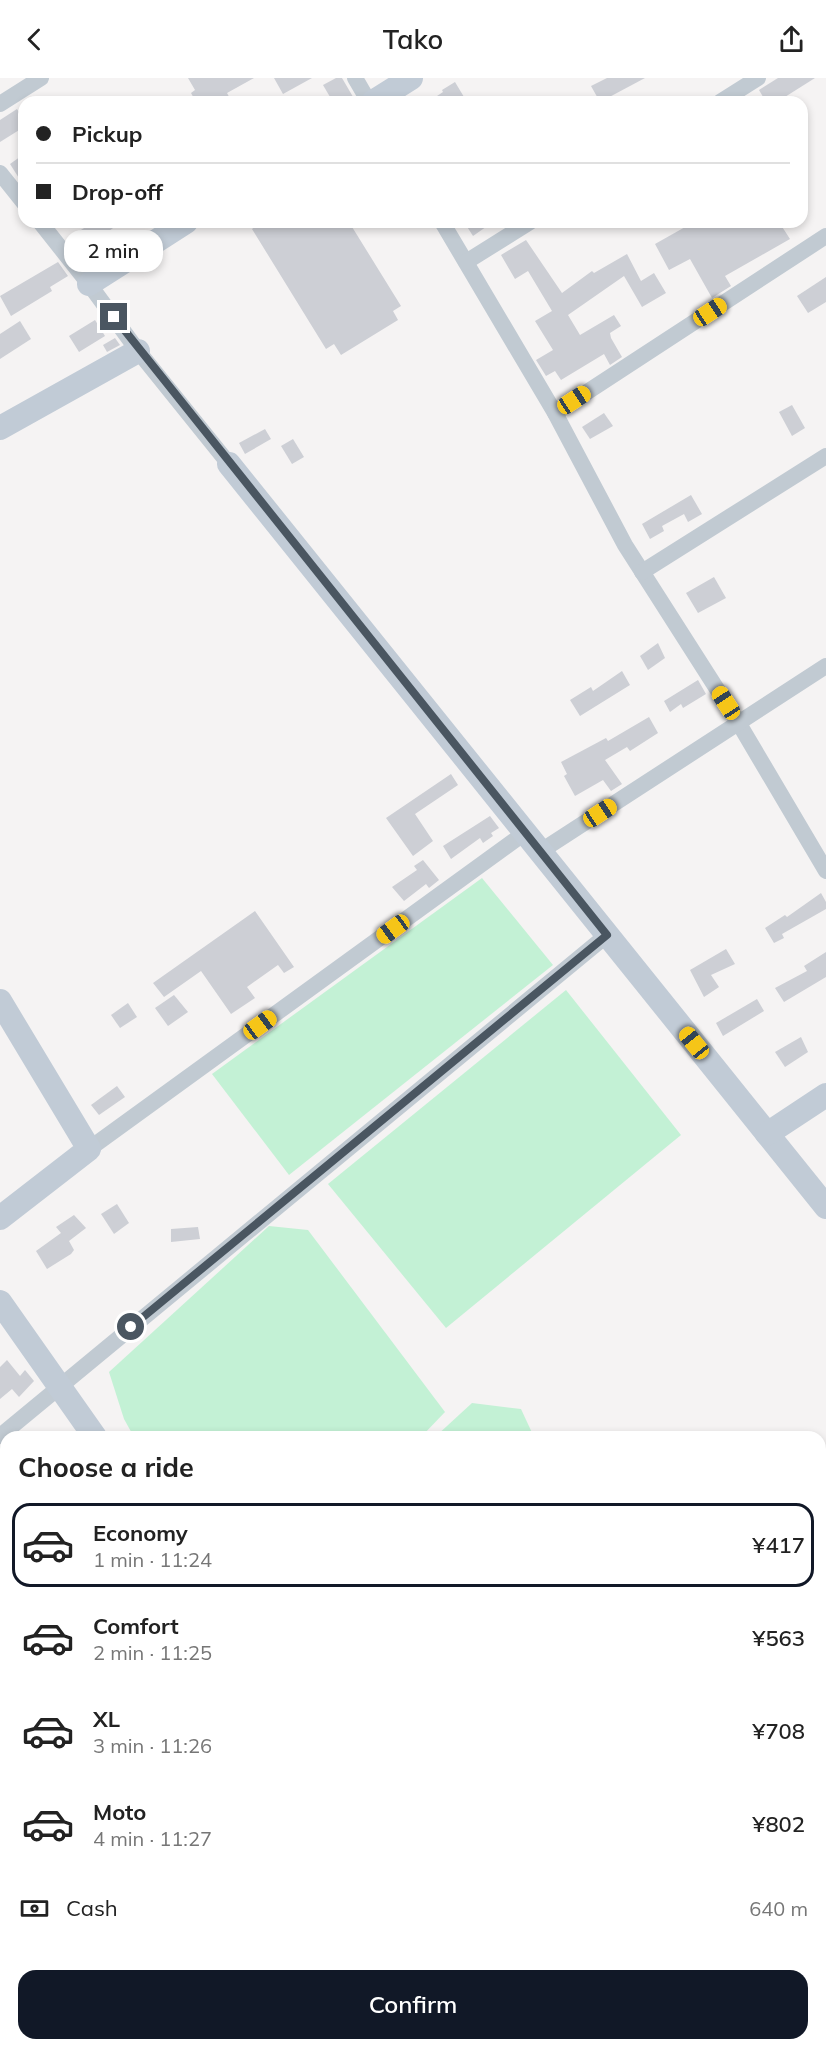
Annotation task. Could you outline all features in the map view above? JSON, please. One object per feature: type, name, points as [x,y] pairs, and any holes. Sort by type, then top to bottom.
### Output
[{"type":"street","points":[[0,104],[41,78]]},
{"type":"street","points":[[355,78],[367,96]]},
{"type":"street","points":[[381,96],[411,78]]},
{"type":"street","points":[[730,96],[758,78]]},
{"type":"street","points":[[0,173],[18,196]]},
{"type":"street","points":[[45,228],[138,351],[826,1207]]},
{"type":"street","points":[[89,284],[177,228]]},
{"type":"street","points":[[446,228],[555,413],[625,545],[738,722],[826,871]]},
{"type":"street","points":[[466,262],[520,228]]},
{"type":"street","points":[[555,413],[826,236]]},
{"type":"street","points":[[0,428],[138,351]]},
{"type":"street","points":[[642,572],[826,456]]},
{"type":"street","points":[[541,851],[826,666]]},
{"type":"street","points":[[0,1218],[89,1149],[526,832]]},
{"type":"street","points":[[6,1431],[607,935]]},
{"type":"street","points":[[0,1001],[89,1149]]},
{"type":"street","points":[[767,1134],[826,1095]]},
{"type":"street","points":[[0,1302],[58,1388],[90,1431]]},
{"type":"green space","points":[[482,878],[553,965],[289,1175],[212,1074]]},
{"type":"green space","points":[[566,990],[681,1135],[446,1328],[328,1184]]},
{"type":"green space","points":[[269,1226],[308,1230],[445,1412],[427,1431],[131,1431],[124,1419],[109,1372]]},
{"type":"green space","points":[[472,1403],[521,1409],[531,1431],[442,1431]]},
{"type":"building","points":[[188,78],[254,78],[227,93],[229,96],[193,96],[191,93],[195,90]]},
{"type":"building","points":[[274,78],[312,78],[283,94]]},
{"type":"building","points":[[336,78],[342,78],[352,96],[329,96],[323,85]]},
{"type":"building","points":[[607,78],[645,78],[611,96],[597,96],[591,86]]},
{"type":"building","points":[[778,78],[815,78],[786,96],[762,96],[759,90]]},
{"type":"building","points":[[455,82],[463,96],[437,96],[443,92],[442,90]]},
{"type":"building","points":[[17,109],[18,111],[18,131],[0,142],[0,120]]},
{"type":"building","points":[[18,158],[18,177],[10,164]]},
{"type":"building","points":[[84,228],[113,228],[105,234],[115,250],[100,260],[88,241],[79,247],[71,236]]},
{"type":"building","points":[[353,228],[401,306],[393,311],[398,320],[341,355],[334,344],[326,349],[252,229]]},
{"type":"building","points":[[468,228],[484,228],[473,236]]},
{"type":"building","points":[[683,228],[783,228],[790,239],[725,276],[731,286],[712,298],[690,259],[669,270],[655,244]]},
{"type":"building","points":[[526,240],[562,293],[592,271],[594,273],[627,254],[641,281],[654,273],[666,293],[642,307],[624,276],[568,315],[580,335],[614,315],[621,326],[610,333],[622,357],[610,365],[604,354],[561,380],[555,371],[546,376],[536,360],[553,350],[535,321],[552,311],[528,271],[515,279],[501,255]]},
{"type":"building","points":[[58,262],[68,276],[50,287],[52,291],[11,316],[0,296]]},
{"type":"building","points":[[826,277],[826,302],[808,313],[797,296]]},
{"type":"building","points":[[95,320],[105,336],[79,352],[69,336]]},
{"type":"building","points":[[20,321],[31,339],[0,359],[0,334]]},
{"type":"building","points":[[115,338],[120,345],[107,352],[103,345]]},
{"type":"building","points":[[792,405],[805,428],[792,436],[779,412]]},
{"type":"building","points":[[604,413],[613,426],[590,439],[582,427]]},
{"type":"building","points":[[265,429],[271,439],[245,454],[239,443]]},
{"type":"building","points":[[293,439],[304,457],[292,464],[281,446]]},
{"type":"building","points":[[691,495],[702,514],[688,522],[684,514],[662,526],[664,531],[650,539],[642,524]]},
{"type":"building","points":[[714,577],[726,598],[698,613],[686,593]]},
{"type":"building","points":[[658,643],[665,658],[648,670],[640,656]]},
{"type":"building","points":[[622,671],[630,685],[580,716],[570,700],[591,687],[593,691]]},
{"type":"building","points":[[698,680],[706,694],[683,708],[681,704],[670,712],[664,701]]},
{"type":"building","points":[[649,717],[658,733],[630,751],[627,747],[605,760],[622,784],[611,791],[603,780],[575,796],[564,776],[567,774],[561,762],[606,738],[608,741]]},
{"type":"building","points":[[451,774],[458,785],[415,814],[433,841],[413,856],[386,818]]},
{"type":"building","points":[[490,816],[499,828],[491,833],[493,836],[483,843],[480,838],[451,859],[443,846]]},
{"type":"building","points":[[423,860],[439,880],[429,888],[426,884],[404,901],[392,887],[417,870],[414,866]]},
{"type":"building","points":[[821,893],[826,902],[826,909],[782,934],[784,938],[774,943],[765,928],[785,915],[787,917]]},
{"type":"building","points":[[255,911],[294,967],[284,973],[278,965],[247,987],[255,998],[231,1014],[201,971],[164,997],[153,983]]},
{"type":"building","points":[[726,949],[735,964],[711,975],[719,987],[704,997],[690,970]]},
{"type":"building","points":[[826,952],[826,977],[784,1002],[775,988],[807,971],[804,966]]},
{"type":"building","points":[[174,995],[188,1012],[168,1026],[155,1008]]},
{"type":"building","points":[[757,999],[764,1011],[723,1036],[716,1023]]},
{"type":"building","points":[[128,1003],[137,1017],[120,1028],[111,1015]]},
{"type":"building","points":[[801,1037],[808,1052],[785,1067],[775,1052]]},
{"type":"building","points":[[117,1086],[125,1097],[99,1115],[91,1105]]},
{"type":"building","points":[[117,1204],[129,1223],[114,1234],[101,1214]]},
{"type":"building","points":[[74,1215],[86,1228],[69,1241],[74,1250],[71,1254],[47,1269],[36,1251],[61,1233],[56,1227]]},
{"type":"building","points":[[198,1227],[200,1239],[171,1242],[171,1229]]},
{"type":"building","points":[[7,1360],[20,1376],[25,1370],[34,1381],[19,1397],[12,1389],[0,1399],[0,1367]]},
{"type":"route","points":[[114,317],[138,351],[607,935],[131,1327]]}]
